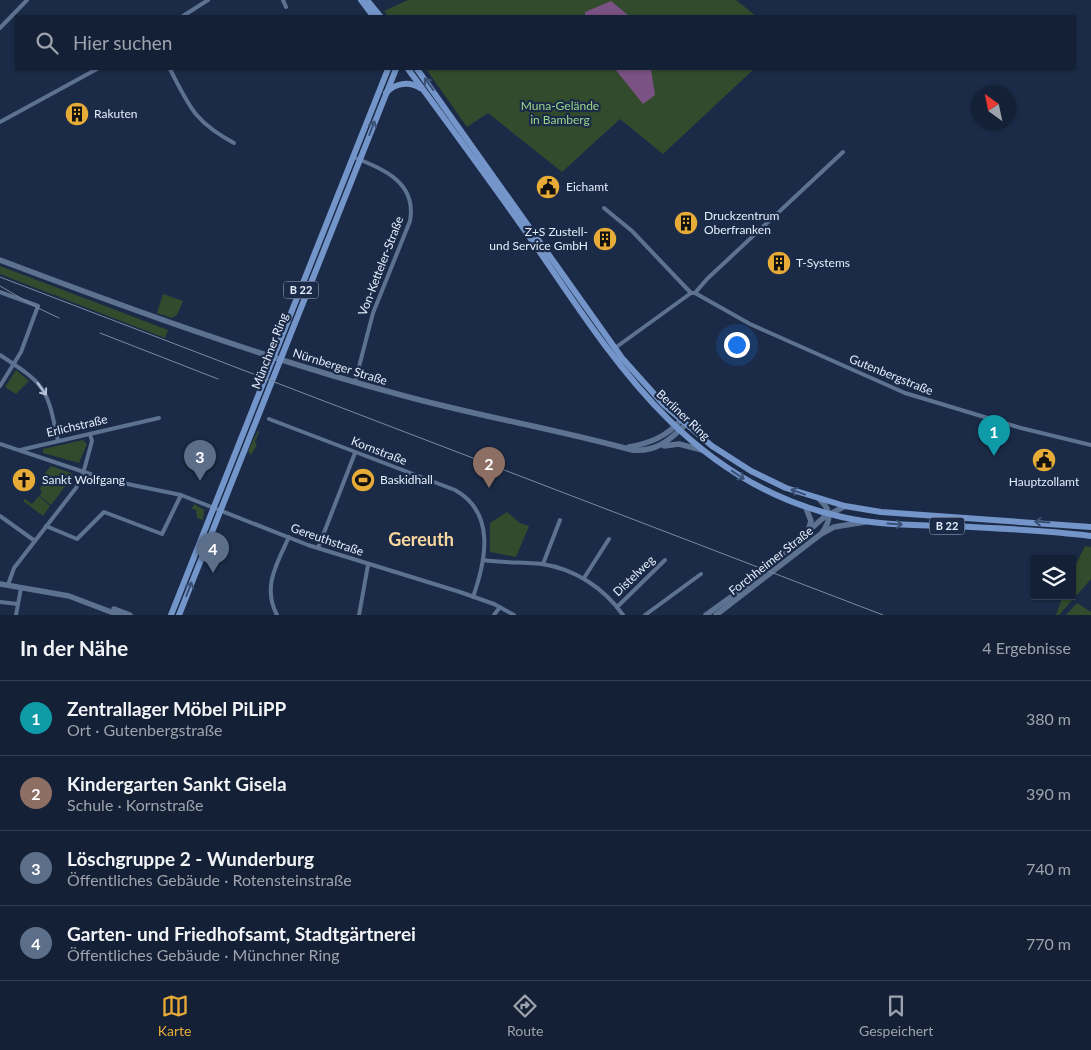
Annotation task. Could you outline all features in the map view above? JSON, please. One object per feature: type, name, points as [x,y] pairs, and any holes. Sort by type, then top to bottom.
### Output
[{"type":"main road","points":[[361,0],[372,15]]},
{"type":"main road","points":[[367,0],[379,15]]},
{"type":"main road","name":"Münchner Ring","points":[[356,158],[386,70]]},
{"type":"main road","name":"Münchner Ring","points":[[171,615],[217,508],[356,158],[396,70]]},
{"type":"main road","name":"Berliner Ring","points":[[409,70],[612,351],[683,423],[712,446],[751,470],[786,488],[844,506],[890,512],[1091,527]]},
{"type":"main road","name":"Berliner Ring","points":[[418,70],[612,351],[625,374],[678,428],[705,451],[746,480],[806,508],[869,522],[1004,528],[1091,536]]},
{"type":"main road","points":[[384,96],[396,86],[407,84],[413,84],[424,91]]},
{"type":"main road","name":"Münchner Ring","points":[[179,615],[217,508]]},
{"type":"street","points":[[0,28],[27,0]]},
{"type":"street","points":[[185,15],[208,0]]},
{"type":"street","points":[[283,0],[286,7]]},
{"type":"street","points":[[0,122],[95,70]]},
{"type":"street","points":[[171,70],[187,102],[203,124],[234,143]]},
{"type":"street","points":[[612,351],[693,293],[843,152]]},
{"type":"street","name":"Von-Ketteler-Straße","points":[[355,382],[373,313],[410,221],[412,210],[411,200],[402,184],[356,158]]},
{"type":"street","name":"Gutenbergstraße","points":[[604,208],[626,225],[693,293],[750,324],[905,393],[1005,423],[1091,445]]},
{"type":"street","name":"Nürnberger Straße","points":[[0,260],[149,317],[289,362],[430,403],[641,451],[679,444],[705,451]]},
{"type":"street","points":[[0,292],[38,306],[21,352],[0,386]]},
{"type":"street","points":[[0,355],[40,384],[48,396],[58,441]]},
{"type":"street","name":"Erlichstraße","points":[[20,450],[159,418]]},
{"type":"street","name":"Kornstraße","points":[[269,419],[464,496],[482,520],[485,539],[483,560],[474,597]]},
{"type":"street","points":[[662,446],[683,423]]},
{"type":"street","name":"Nürnberger Straße","points":[[625,448],[652,442],[678,428]]},
{"type":"street","points":[[8,585],[14,568],[76,488],[92,441],[90,434]]},
{"type":"street","points":[[0,444],[20,450]]},
{"type":"street","name":"Gereuthstraße","points":[[20,450],[83,472],[181,495],[318,548],[474,597],[500,607],[514,615]]},
{"type":"street","points":[[318,548],[354,453]]},
{"type":"street","points":[[46,526],[73,538],[79,538],[104,512],[162,534],[181,495]]},
{"type":"street","points":[[820,500],[829,514],[829,522],[821,534]]},
{"type":"street","name":"Forchheimer Straße","points":[[706,615],[748,584],[829,514],[844,506]]},
{"type":"street","points":[[806,508],[811,521],[807,533]]},
{"type":"street","points":[[0,516],[35,541]]},
{"type":"street","points":[[543,564],[560,520]]},
{"type":"street","name":"Forchheimer Straße","points":[[716,615],[821,534],[834,528],[869,522]]},
{"type":"street","points":[[278,615],[272,605],[270,583],[289,537]]},
{"type":"street","points":[[584,578],[609,539]]},
{"type":"street","name":"Distelweg","points":[[483,560],[543,564],[584,578],[623,615]]},
{"type":"street","name":"Distelweg","points":[[616,607],[665,560]]},
{"type":"street","points":[[359,615],[368,564]]},
{"type":"street","points":[[645,615],[701,574]]},
{"type":"street","points":[[0,584],[53,592],[130,615]]},
{"type":"street","points":[[16,615],[21,587]]},
{"type":"street","points":[[0,602],[18,604]]},
{"type":"street","points":[[94,604],[119,615]]},
{"type":"street","points":[[494,615],[500,607]]},
{"type":"green space","points":[[408,0],[736,0],[755,15],[387,15],[384,11]]},
{"type":"green space","name":"Muna-Gelände in Bamberg","points":[[427,70],[753,70],[663,154],[620,119],[562,172],[488,113],[467,127]]},
{"type":"green space","points":[[0,266],[168,330],[165,338],[0,274]]},
{"type":"green space","points":[[163,294],[183,301],[177,315],[172,318],[157,313]]},
{"type":"green space","points":[[16,370],[29,381],[16,394],[5,387]]},
{"type":"green space","points":[[258,430],[255,442],[257,445],[251,455],[248,451]]},
{"type":"green space","points":[[83,440],[87,444],[79,463],[43,453],[43,449]]},
{"type":"green space","points":[[51,466],[71,473],[73,476],[51,505],[40,496],[42,491],[39,489],[46,481],[42,477]]},
{"type":"green space","points":[[39,496],[50,506],[43,516],[23,501],[25,499],[32,504]]},
{"type":"green space","points":[[194,504],[204,510],[203,520],[197,518],[196,510],[192,509]]},
{"type":"green space","points":[[507,512],[520,523],[529,526],[516,557],[490,552],[490,523]]},
{"type":"green space","points":[[1085,546],[1091,547],[1091,579],[1076,596],[1076,564]]},
{"type":"green space","points":[[1062,600],[1072,600],[1059,615],[1056,615]]},
{"type":"green space","points":[[1077,603],[1091,612],[1091,615],[1066,615]]},
{"type":"shaded area","points":[[611,1],[628,15],[585,15],[585,12]]},
{"type":"shaded area","points":[[616,70],[651,70],[655,95],[643,104]]},
{"type":"railway","points":[[0,277],[883,615]]},
{"type":"railway","points":[[0,286],[59,318]]},
{"type":"railway","points":[[100,333],[218,379]]},
{"type":"place","name":"Rakuten","points":[[77,114]]},
{"type":"place","name":"Eichamt","points":[[548,187]]},
{"type":"place","name":"Druckzentrum Oberfranken","points":[[686,223]]},
{"type":"place","name":"Z+S Zustell- und Service GmbH","points":[[605,239]]},
{"type":"place","name":"T-Systems","points":[[779,263]]},
{"type":"place","name":"Zentrallager Möbel PiLiPP","points":[[994,456]]},
{"type":"place","name":"Hauptzollamt","points":[[1044,460]]},
{"type":"place","name":"Sankt Wolfgang","points":[[24,480]]},
{"type":"place","name":"Baskidhall","points":[[363,480]]},
{"type":"place","name":"Löschgruppe 2 - Wunderburg","points":[[200,481]]},
{"type":"place","name":"Kindergarten Sankt Gisela","points":[[489,488]]},
{"type":"place","name":"Garten- und Friedhofsamt, Stadtgärtnerei","points":[[213,573]]},
{"type":"district","name":"Gereuth","points":[[421,540]]}]
